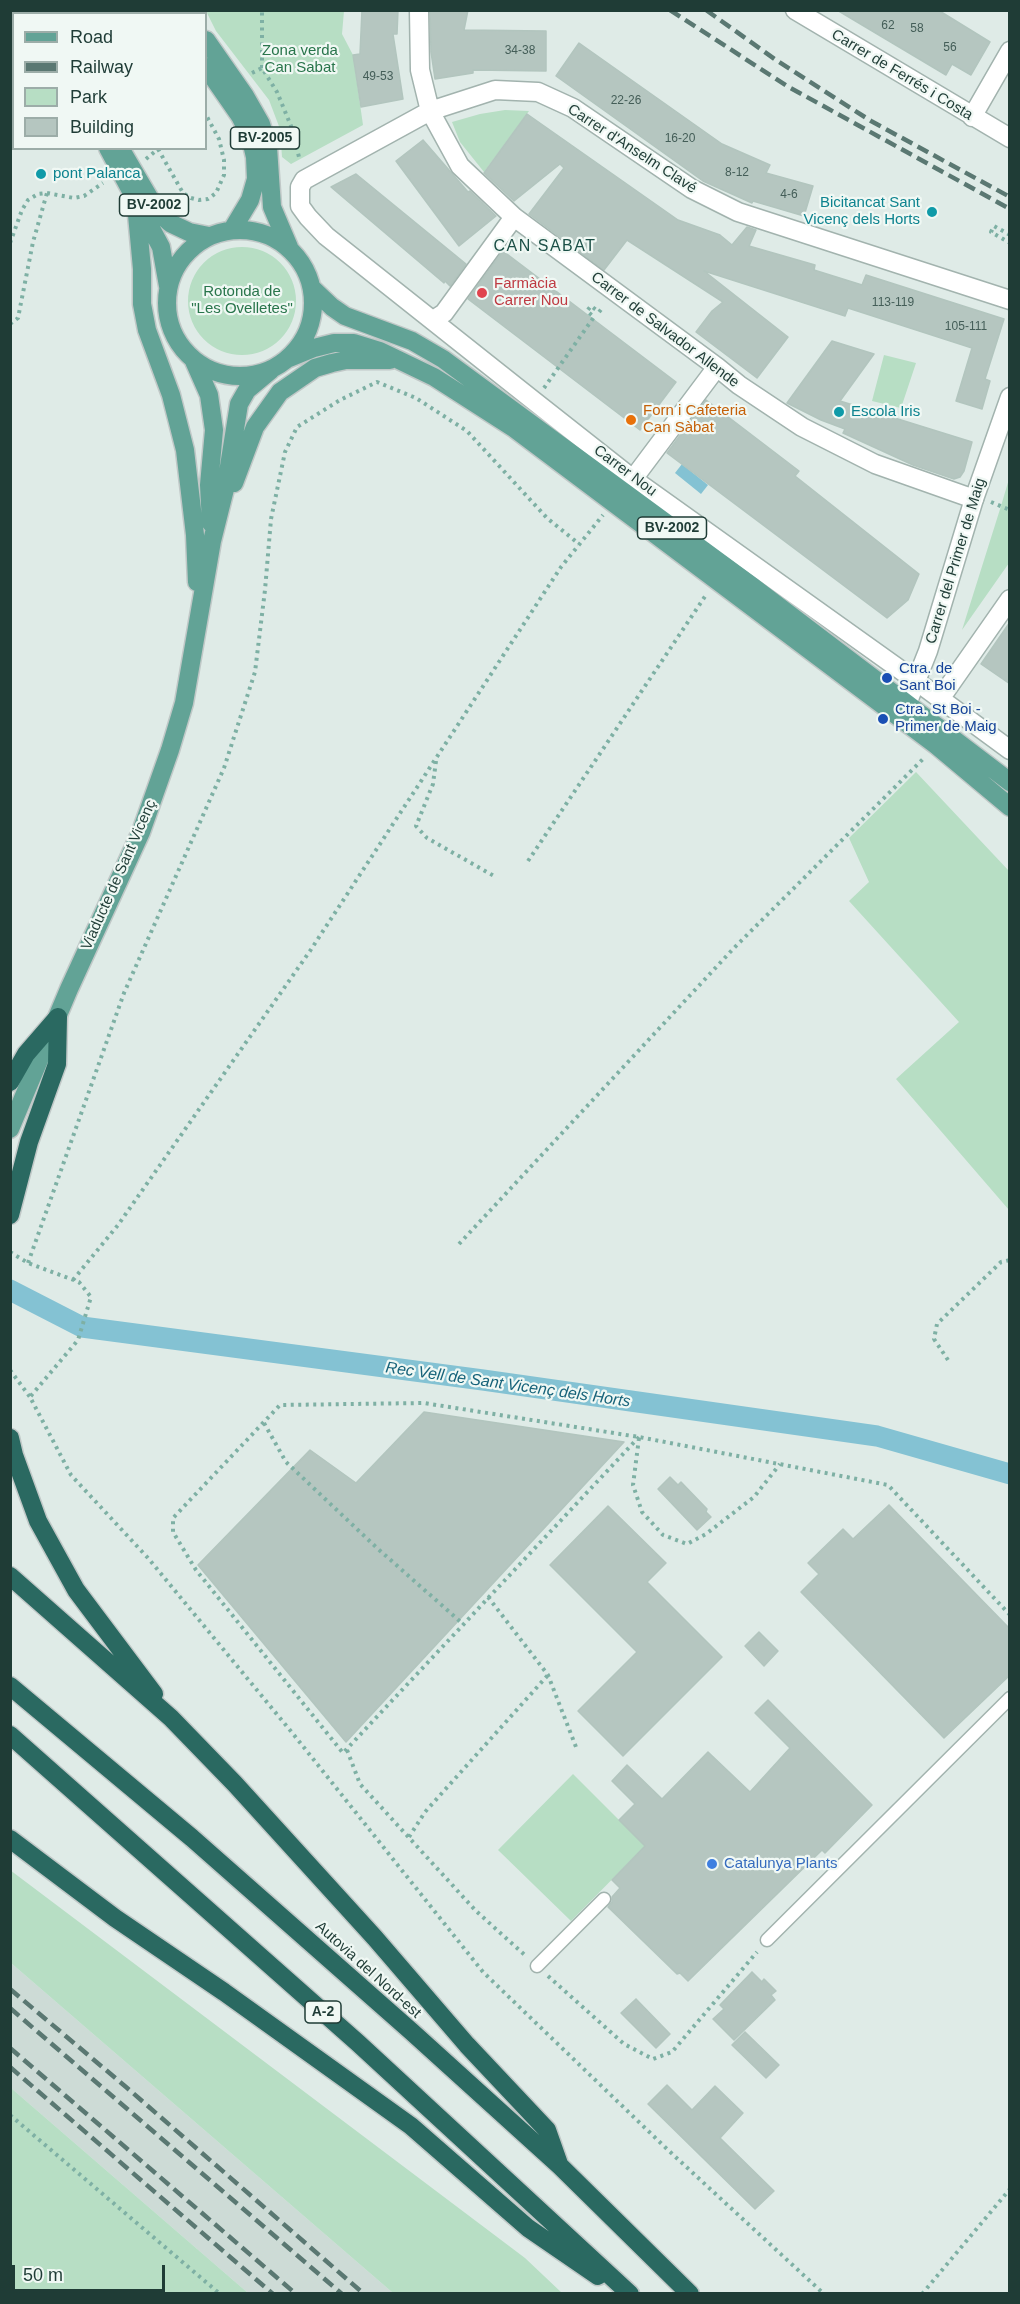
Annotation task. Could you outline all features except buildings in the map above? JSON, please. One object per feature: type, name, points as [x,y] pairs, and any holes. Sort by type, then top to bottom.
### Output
[{"type":"highway","points":[[10,1082],[26,1054],[58,1017]]},
{"type":"highway","points":[[10,1215],[29,1142],[57,1064],[58,1017]]},
{"type":"highway","points":[[10,1438],[38,1521],[76,1590],[171,1718]]},
{"type":"highway","points":[[10,1576],[171,1718],[375,1938],[467,2045],[547,2130],[560,2166]]},
{"type":"highway","name":"Autovia del Nord-est","points":[[10,1686],[192,1838],[560,2166],[690,2294]]},
{"type":"highway","name":"A-2","points":[[10,1735],[358,2043],[630,2294]]},
{"type":"highway","points":[[10,1839],[115,1918],[224,1992],[402,2120],[528,2228],[623,2294]]},
{"type":"main road","name":"BV-2005","points":[[207,41],[245,96],[261,124],[268,147],[272,207],[290,249]]},
{"type":"main road","name":"BV-2005","points":[[207,68],[240,116],[250,136],[255,157],[256,180],[250,200],[232,230]]},
{"type":"main road","name":"BV-2002","points":[[109,150],[161,247],[168,286],[166,303],[168,320],[183,349],[194,361],[220,374],[236,376],[260,374],[271,370],[287,359],[314,348],[334,343],[354,344],[381,351],[434,377],[516,429],[936,745],[1010,807]]},
{"type":"main road","name":"BV-2002","points":[[121,150],[157,211],[170,224],[189,232],[209,236]]},
{"type":"main road","points":[[136,204],[147,330],[171,395],[185,450],[195,535],[198,625]]},
{"type":"main road","name":"BV-2002","points":[[168,286],[180,259],[194,245],[209,236],[232,230],[261,232],[273,236],[290,249],[305,268],[313,289],[312,318],[304,336],[287,359]]},
{"type":"main road","name":"BV-2002","points":[[313,289],[345,316],[412,341],[442,359],[752,586],[1010,782]]},
{"type":"main road","points":[[212,541],[255,427],[280,392],[315,368],[332,363],[346,360],[398,360]]},
{"type":"main road","name":"Viaducte de Sant Vicenç","points":[[194,361],[209,395],[214,430],[209,485],[212,541]]},
{"type":"main road","name":"Viaducte de Sant Vicenç","points":[[10,1129],[69,989],[141,832],[167,760],[184,703],[212,541],[226,485],[239,404],[247,390],[271,370]]},
{"type":"street","name":"Carrer de Salvador Allende","points":[[419,10],[420,70],[430,111],[460,166],[514,217],[802,427],[875,464],[974,499]]},
{"type":"street","name":"Carrer de Ferrés i Costa","points":[[795,10],[1010,138]]},
{"type":"street","points":[[972,117],[1010,51]]},
{"type":"street","name":"Carrer d'Anselm Clavé","points":[[302,183],[430,111],[495,90],[538,92],[573,108],[692,189],[738,212],[1010,300]]},
{"type":"street","name":"Carrer Nou","points":[[302,183],[300,206],[326,236],[633,479],[1010,750]]},
{"type":"street","points":[[433,320],[444,313],[514,217]]},
{"type":"street","points":[[633,479],[717,367]]},
{"type":"street","name":"Carrer del Primer de Maig","points":[[907,704],[1010,397]]},
{"type":"street","points":[[940,699],[1010,599]]},
{"type":"street","points":[[907,704],[911,726]]},
{"type":"lane","points":[[767,1940],[1010,1698]]},
{"type":"lane","points":[[537,1966],[604,1899]]},
{"type":"path","points":[[262,10],[262,68],[277,92],[291,126],[302,183]]},
{"type":"path","points":[[248,75],[262,68]]},
{"type":"path","points":[[159,150],[183,193],[199,200],[208,199],[216,193],[224,175],[224,160],[219,139],[207,117]]},
{"type":"path","points":[[146,159],[157,150]]},
{"type":"path","points":[[10,243],[28,200],[39,194],[47,193],[74,198],[84,196],[103,183]]},
{"type":"path","points":[[10,324],[18,318],[33,242],[47,193]]},
{"type":"path","points":[[1010,235],[994,226],[991,232],[1010,243]]},
{"type":"path","points":[[534,401],[594,317],[587,311],[591,306],[599,312],[603,307]]},
{"type":"path","points":[[28,1263],[124,993],[224,768],[245,704],[255,672],[271,519],[285,452],[297,427],[340,400],[377,382],[416,398],[467,430],[547,518],[579,544]]},
{"type":"path","points":[[73,1280],[118,1225],[303,961],[561,567],[612,503]]},
{"type":"path","points":[[528,861],[717,580]]},
{"type":"path","points":[[459,1244],[733,949],[936,745]]},
{"type":"path","points":[[436,759],[433,784],[416,826],[427,838],[494,876]]},
{"type":"path","points":[[10,1252],[28,1263],[79,1282],[91,1297],[78,1340],[30,1397]]},
{"type":"path","points":[[948,1360],[934,1340],[937,1324],[1001,1262],[1010,1260]]},
{"type":"path","points":[[10,1370],[30,1397],[71,1475],[162,1576],[294,1735],[483,1972],[668,2150],[824,2294]]},
{"type":"path","points":[[639,1437],[343,1753],[196,1570],[173,1532],[173,1518],[280,1405],[424,1403],[639,1437],[888,1485],[1010,1615]]},
{"type":"path","points":[[264,1423],[286,1462],[377,1548],[463,1624]]},
{"type":"path","points":[[639,1437],[633,1485],[642,1512],[663,1535],[687,1544],[706,1534],[754,1497],[780,1464]]},
{"type":"path","points":[[488,1597],[548,1675],[576,1747]]},
{"type":"path","points":[[409,1837],[425,1812],[548,1675]]},
{"type":"path","points":[[10,2115],[220,2294]]},
{"type":"path","points":[[922,2294],[1010,2189]]},
{"type":"shaded area","points":[[11,1963],[393,2293],[248,2293],[11,2088]]},
{"type":"green space","name":"Zona verda Can Sabat","points":[[344,11],[342,34],[353,55],[363,125],[291,164],[282,157],[280,129],[269,100],[216,31],[206,12]]},
{"type":"green space","points":[[505,110],[529,111],[484,172],[460,142],[452,122]]},
{"type":"green space","name":"Rotonda de \"Les Ovelletes\"","points":[[242,247],[263,251],[280,263],[292,280],[296,301],[292,322],[280,339],[263,351],[242,355],[221,351],[204,339],[192,322],[188,301],[192,280],[204,263],[221,251]]},
{"type":"green space","points":[[884,355],[916,363],[901,408],[872,401]]},
{"type":"green space","points":[[1009,479],[1009,563],[962,630],[1001,506]]},
{"type":"green space","points":[[916,772],[1009,871],[1009,1210],[896,1079],[959,1022],[849,901],[869,882],[849,838]]},
{"type":"green space","points":[[573,1774],[645,1846],[571,1921],[498,1850]]},
{"type":"green space","points":[[10,1870],[525,2258],[562,2293],[393,2293],[11,1963]]},
{"type":"green space","points":[[11,2088],[248,2293],[11,2293]]},
{"type":"water","points":[[682,464],[708,485],[701,494],[675,473]]},
{"type":"waterway","points":[[10,92],[12,87]]},
{"type":"waterway","name":"Rec Vell de Sant Vicenç dels Horts","points":[[10,1290],[82,1327],[483,1380],[877,1436],[1010,1474]]},
{"type":"railway","points":[[670,10],[787,86],[1010,209]]},
{"type":"railway","points":[[706,10],[776,60],[871,121],[1010,197]]},
{"type":"railway","points":[[10,1989],[364,2294]]},
{"type":"railway","points":[[10,2008],[342,2294]]},
{"type":"railway","points":[[10,2048],[296,2294]]},
{"type":"railway","points":[[10,2067],[273,2294]]},
{"type":"place","name":"pont Palanca","points":[[41,174]]},
{"type":"place","name":"Bicitancat Sant Vicenç dels Horts","points":[[932,212]]},
{"type":"place","name":"Farmàcia Carrer Nou","points":[[482,293]]},
{"type":"place","name":"Escola Iris","points":[[839,412]]},
{"type":"place","name":"Forn i Cafeteria Can Sàbat","points":[[631,420]]},
{"type":"place","name":"Ctra. de Sant Boi","points":[[887,678]]},
{"type":"place","name":"Ctra. St Boi - Primer de Maig","points":[[883,719]]},
{"type":"place","name":"Catalunya Plants","points":[[712,1864]]},
{"type":"district","name":"CAN SABAT","points":[[545,247]]}]
